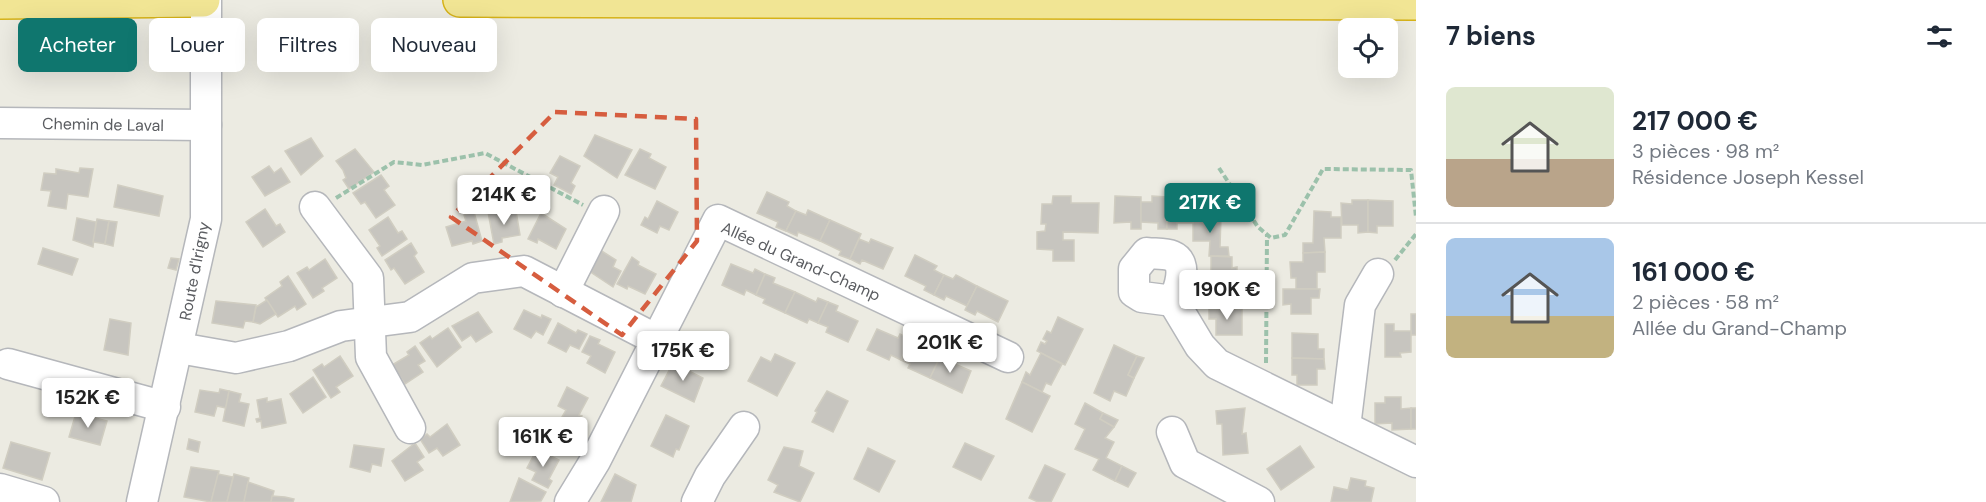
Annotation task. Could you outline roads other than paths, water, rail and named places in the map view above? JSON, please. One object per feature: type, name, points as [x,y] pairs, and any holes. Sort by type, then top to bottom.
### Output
[{"type":"highway","points":[[0,2],[205,0]]},
{"type":"highway","points":[[460,0],[1416,3]]},
{"type":"street","name":"Route d'Irigny","points":[[142,502],[179,348],[206,219],[205,0]]},
{"type":"street","name":"Chemin de Laval","points":[[0,123],[206,125]]},
{"type":"street","points":[[315,207],[368,278],[370,357],[410,428]]},
{"type":"street","points":[[563,292],[603,211]]},
{"type":"street","name":"Allée du Grand-Champ","points":[[570,502],[595,461],[718,220],[1008,357]]},
{"type":"street","points":[[179,348],[236,358],[289,346],[341,326],[410,317],[473,278],[524,271],[657,340]]},
{"type":"street","points":[[1345,427],[1360,304],[1378,274]]},
{"type":"street","points":[[1173,301],[1200,346],[1217,364],[1416,462]]},
{"type":"street","points":[[8,364],[165,406]]},
{"type":"street","points":[[697,502],[710,477],[744,427]]},
{"type":"street","points":[[1172,432],[1185,464],[1259,502]]},
{"type":"street","points":[[0,489],[44,502]]}]
